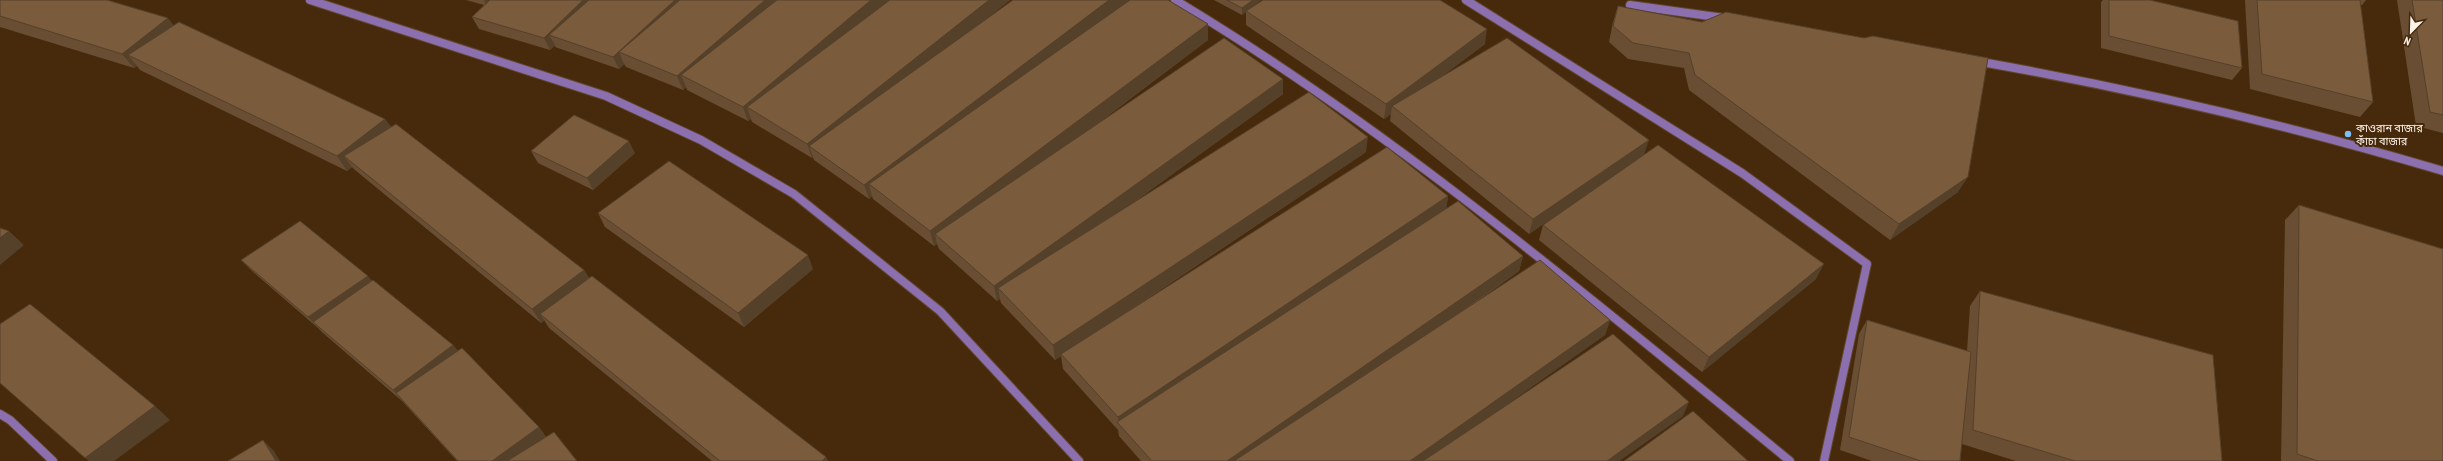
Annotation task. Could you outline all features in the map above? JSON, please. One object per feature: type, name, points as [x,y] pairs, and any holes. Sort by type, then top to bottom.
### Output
[{"type":"lane","points":[[310,0],[606,96],[700,140],[794,194],[940,311],[1079,461]]},
{"type":"lane","points":[[1175,0],[1204,17],[1360,122],[1539,258],[1790,461]]},
{"type":"lane","points":[[1466,0],[1742,173],[1867,264],[1824,461]]},
{"type":"lane","points":[[1630,5],[1730,19]]},
{"type":"lane","points":[[1966,59],[2111,85],[2251,118],[2443,170]]},
{"type":"lane","points":[[0,414],[10,420],[53,461]]},
{"type":"building","points":[[0,0],[107,0],[168,18],[122,54],[0,16]]},
{"type":"building","points":[[490,0],[583,0],[544,38],[472,17]]},
{"type":"building","points":[[589,0],[675,0],[613,57],[549,35]]},
{"type":"building","points":[[680,0],[765,0],[677,76],[619,52]]},
{"type":"building","points":[[777,0],[871,0],[743,107],[681,75]]},
{"type":"building","points":[[890,0],[989,0],[807,144],[747,107]]},
{"type":"building","points":[[1013,0],[1109,0],[864,185],[809,146]]},
{"type":"building","points":[[1130,0],[1168,0],[1208,24],[930,231],[869,184]]},
{"type":"building","points":[[1227,0],[1253,0],[1242,8]]},
{"type":"building","points":[[1263,0],[1440,0],[1487,29],[1386,104],[1246,11]]},
{"type":"building","points":[[2109,0],[2150,0],[2238,21],[2242,68],[2109,36]]},
{"type":"building","points":[[2257,0],[2360,0],[2373,102],[2262,74]]},
{"type":"building","points":[[2412,0],[2443,0],[2443,115],[2430,112]]},
{"type":"building","points":[[1618,6],[1702,22],[1726,12],[1864,38],[1873,36],[1988,58],[1968,177],[1899,224],[1695,75],[1689,53],[1633,43],[1613,26]]},
{"type":"building","points":[[179,22],[385,119],[337,156],[128,55]]},
{"type":"building","points":[[1224,38],[1283,79],[994,286],[935,234]]},
{"type":"building","points":[[1507,38],[1649,140],[1533,219],[1392,106]]},
{"type":"building","points":[[1309,92],[1368,137],[1053,345],[998,288]]},
{"type":"building","points":[[574,115],[629,141],[587,178],[531,151]]},
{"type":"building","points":[[396,124],[584,270],[532,309],[344,156]]},
{"type":"building","points":[[1658,145],[1824,264],[1709,357],[1543,225]]},
{"type":"building","points":[[1387,147],[1448,196],[1118,417],[1061,354]]},
{"type":"building","points":[[669,161],[808,255],[738,313],[598,213]]},
{"type":"building","points":[[1458,201],[1523,256],[1227,461],[1152,461],[1117,422]]},
{"type":"building","points":[[2299,205],[2443,249],[2443,461],[2318,461],[2297,454]]},
{"type":"building","points":[[300,221],[368,276],[308,317],[241,260]]},
{"type":"building","points":[[0,228],[9,231],[0,238]]},
{"type":"building","points":[[1540,260],[1610,320],[1410,461],[1234,461]]},
{"type":"building","points":[[592,276],[826,457],[822,461],[720,461],[540,314]]},
{"type":"building","points":[[373,280],[453,345],[393,390],[313,322]]},
{"type":"building","points":[[1980,291],[2213,355],[2222,461],[2075,461],[1973,430]]},
{"type":"building","points":[[30,304],[155,406],[85,458],[0,383],[0,324]]},
{"type":"building","points":[[1867,320],[1971,352],[1960,461],[1921,461],[1849,437]]},
{"type":"building","points":[[1613,334],[1689,402],[1607,461],[1423,461]]},
{"type":"building","points":[[462,348],[539,427],[492,461],[458,461],[396,393]]},
{"type":"building","points":[[1693,411],[1748,461],[1624,461]]},
{"type":"building","points":[[554,432],[577,461],[507,461]]},
{"type":"building","points":[[263,440],[276,461],[228,461]]},
{"type":"place","name":"কাওরান বাজার কাঁচা বাজার","points":[[2348,134]]}]
